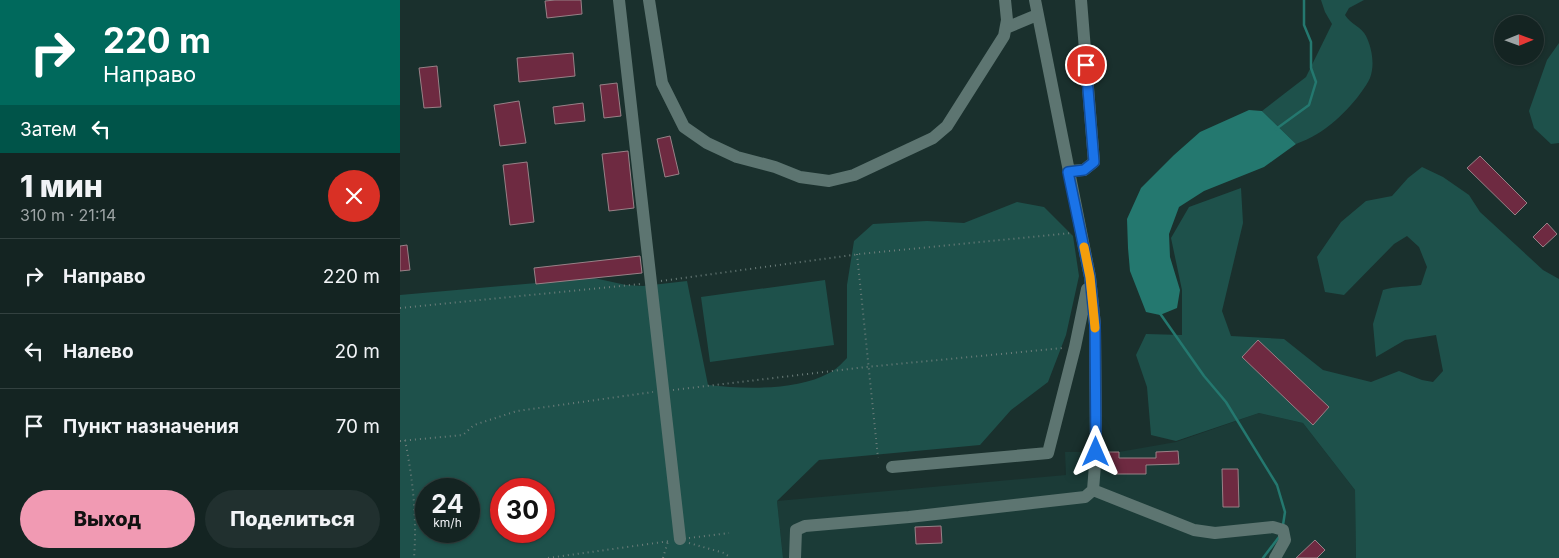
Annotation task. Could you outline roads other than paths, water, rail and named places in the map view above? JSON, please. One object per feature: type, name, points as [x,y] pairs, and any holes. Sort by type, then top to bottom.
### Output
[{"type":"street","points":[[619,0],[664,391],[674,540]]},
{"type":"street","points":[[648,0],[662,83],[684,127],[707,143],[738,156],[800,177],[829,181],[854,175],[933,138],[947,126],[1004,36],[1006,28],[1005,0]]},
{"type":"street","points":[[794,558],[796,530],[805,526],[909,517],[1085,497],[1093,490],[1096,452],[1095,325],[1090,277],[1034,0]]},
{"type":"street","points":[[1068,172],[1084,170],[1094,162],[1081,0]]},
{"type":"street","points":[[1006,28],[1037,15]]},
{"type":"street","points":[[892,467],[1048,453],[1075,347],[1090,277]]},
{"type":"street","points":[[1093,490],[1194,530],[1214,533],[1273,527],[1283,530],[1285,540],[1275,558]]},
{"type":"waterway","points":[[1276,129],[1309,105],[1316,82],[1311,68],[1311,42],[1304,25],[1304,0]]},
{"type":"waterway","points":[[1159,312],[1204,376],[1226,402],[1277,485],[1285,512],[1283,525]]},
{"type":"waterway","points":[[1263,558],[1279,537]]}]
